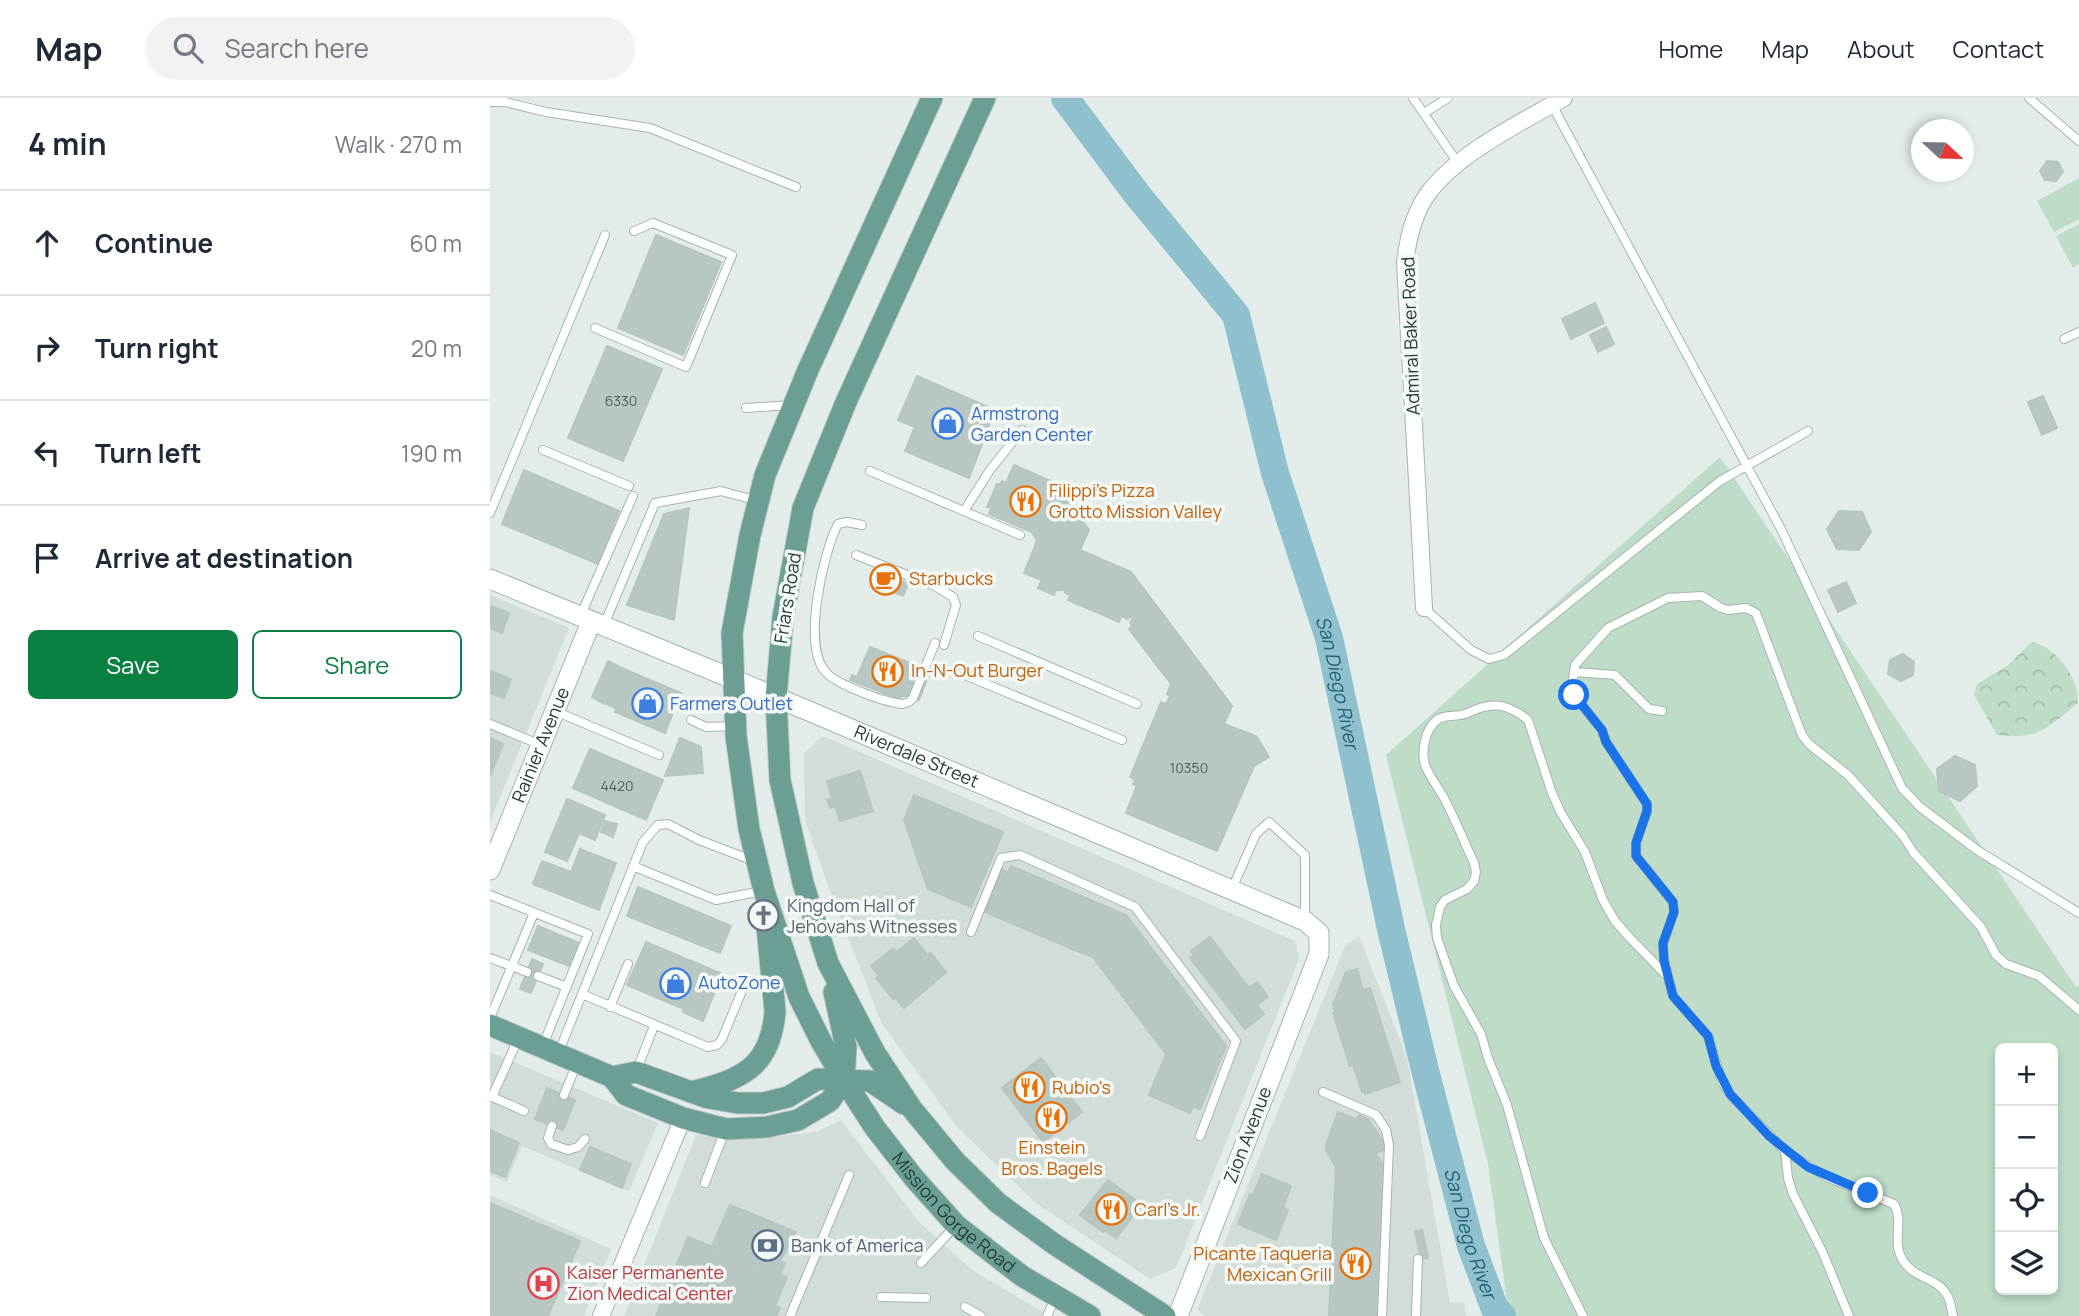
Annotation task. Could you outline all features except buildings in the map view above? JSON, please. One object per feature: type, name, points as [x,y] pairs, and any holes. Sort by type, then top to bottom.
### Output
[{"type":"main road","points":[[844,1080],[799,997],[764,891],[750,829],[735,726],[732,633],[750,535],[765,475],[872,225],[932,98]]},
{"type":"main road","name":"Friars Road","points":[[912,1109],[875,1054],[828,963],[803,883],[780,780],[776,698],[783,617],[803,508],[846,401],[985,98]]},
{"type":"main road","points":[[691,1092],[725,1084],[738,1077],[752,1067],[767,1046],[775,1011],[764,891]]},
{"type":"main road","points":[[490,1025],[612,1077],[626,1096],[683,1118],[726,1129],[767,1128],[798,1120],[830,1101],[844,1080],[846,1047],[828,963]]},
{"type":"main road","points":[[612,1077],[636,1072],[708,1098],[738,1103],[788,1097],[818,1079],[870,1081],[912,1109]]},
{"type":"main road","name":"Mission Gorge Road","points":[[844,1080],[875,1128],[914,1178],[956,1225],[1022,1276],[1090,1316]]},
{"type":"main road","name":"Mission Gorge Road","points":[[912,1109],[955,1161],[998,1203],[1054,1244],[1165,1316]]},
{"type":"street","name":"Admiral Baker Road","points":[[1424,608],[1405,262],[1409,232],[1426,196],[1458,163],[1525,119],[1558,102]]},
{"type":"street","name":"Riverdale Street","points":[[490,579],[1305,921]]},
{"type":"street","name":"Rainier Avenue","points":[[491,866],[592,622]]},
{"type":"street","name":"Zion Avenue","points":[[1178,1316],[1319,954],[1319,933],[1305,921]]},
{"type":"street","points":[[601,1316],[683,1118]]},
{"type":"lane","points":[[1413,98],[1458,163]]},
{"type":"lane","points":[[1424,113],[1448,98]]},
{"type":"lane","points":[[2029,98],[2079,141]]},
{"type":"lane","points":[[490,102],[505,102],[546,112],[650,128],[796,187]]},
{"type":"lane","points":[[1558,102],[1745,466],[1781,529],[1902,788],[1920,807],[1977,850],[2079,913]]},
{"type":"lane","points":[[595,328],[686,367],[732,255],[653,223],[634,231]]},
{"type":"lane","points":[[490,513],[525,440],[605,235]]},
{"type":"lane","points":[[2064,339],[2079,332]]},
{"type":"lane","points":[[746,408],[793,405]]},
{"type":"lane","points":[[964,511],[989,470],[1022,430]]},
{"type":"lane","points":[[1424,608],[1471,650],[1489,659],[1504,655],[1519,646],[1595,579],[1720,481],[1808,431]]},
{"type":"lane","points":[[543,450],[629,486]]},
{"type":"lane","points":[[870,471],[1020,535]]},
{"type":"lane","points":[[592,622],[655,503],[721,491],[758,501]]},
{"type":"lane","points":[[592,622],[601,573],[633,496]]},
{"type":"lane","points":[[856,555],[935,586],[953,597],[956,605],[940,644],[909,702],[902,704],[839,681],[825,672],[819,662],[814,636],[822,578],[832,536],[838,524],[847,522],[862,525]]},
{"type":"lane","points":[[1953,1316],[1949,1297],[1941,1286],[1909,1269],[1902,1260],[1896,1246],[1899,1213],[1894,1204],[1827,1177],[1785,1151],[1730,1094],[1716,1066],[1708,1036],[1673,996],[1664,961],[1663,943],[1674,912],[1673,902],[1636,856],[1636,843],[1647,804],[1606,742],[1602,730],[1578,701],[1573,689],[1575,665],[1608,628],[1668,598],[1702,596],[1721,608],[1746,608],[1756,613],[1802,734],[1810,744],[1848,775],[1903,836],[1913,852],[1981,927],[1996,955],[2006,964],[2039,976],[2079,1010]]},
{"type":"lane","points":[[978,636],[1137,704]]},
{"type":"lane","points":[[1574,672],[1615,674],[1649,709],[1662,711]]},
{"type":"lane","points":[[962,674],[1122,740]]},
{"type":"lane","points":[[1583,1316],[1544,1238],[1507,1105],[1481,1034],[1454,986],[1437,938],[1436,925],[1440,907],[1445,900],[1467,889],[1474,881],[1476,872],[1445,800],[1425,764],[1424,744],[1436,720],[1445,716],[1462,716],[1491,704],[1503,705],[1528,720],[1552,793],[1585,852],[1615,921],[1668,978]]},
{"type":"lane","points":[[555,711],[659,755]]},
{"type":"lane","points":[[691,720],[706,727],[735,726]]},
{"type":"lane","points":[[490,724],[541,745]]},
{"type":"lane","points":[[1231,890],[1256,834],[1269,822],[1305,855],[1305,921]]},
{"type":"lane","points":[[559,1055],[643,842],[658,825],[668,824],[699,840],[757,862]]},
{"type":"lane","points":[[971,932],[1001,858],[1020,855],[1135,907],[1236,1041],[1200,1136]]},
{"type":"lane","points":[[633,866],[716,900],[764,891]]},
{"type":"lane","points":[[490,895],[588,934],[566,988],[559,1055],[564,1096]]},
{"type":"lane","points":[[490,1018],[534,912]]},
{"type":"lane","points":[[490,957],[527,972]]},
{"type":"lane","points":[[610,1007],[628,964]]},
{"type":"lane","points":[[537,976],[566,988]]},
{"type":"lane","points":[[582,995],[708,1047],[717,1045],[722,1039],[746,981]]},
{"type":"lane","points":[[636,1072],[654,1026]]},
{"type":"lane","points":[[518,1037],[491,1097],[524,1111]]},
{"type":"lane","points":[[1322,1092],[1376,1115],[1386,1130],[1389,1145],[1382,1316]]},
{"type":"lane","points":[[552,1126],[548,1138],[551,1144],[568,1150],[578,1147],[586,1139]]},
{"type":"lane","points":[[705,1183],[726,1129]]},
{"type":"lane","points":[[1785,1151],[1793,1194],[1823,1253],[1849,1316]]},
{"type":"lane","points":[[790,1316],[849,1175]]},
{"type":"lane","points":[[921,1263],[956,1225]]},
{"type":"lane","points":[[1416,1316],[1418,1259]]},
{"type":"lane","points":[[1047,1316],[1056,1295]]},
{"type":"lane","points":[[881,1297],[926,1298]]},
{"type":"lane","points":[[965,1307],[981,1316]]},
{"type":"shaded area","points":[[490,595],[569,628],[490,822]]},
{"type":"shaded area","points":[[823,736],[1295,941],[1299,959],[1176,1268],[1150,1279],[1037,1204],[958,1128],[882,1024],[805,820],[804,753]]},
{"type":"shaded area","points":[[1359,936],[1407,1058],[1450,1303],[1464,1302],[1466,1316],[1205,1316],[1197,1310],[1345,946]]},
{"type":"shaded area","points":[[490,1052],[658,1123],[629,1191],[522,1146],[507,1182],[490,1175]]},
{"type":"shaded area","points":[[841,1120],[918,1221],[972,1270],[1050,1316],[624,1316],[696,1135],[756,1139],[816,1132]]},
{"type":"shaded area","name":"Kaiser Permanente Zion Medical Center","points":[[490,1195],[611,1249],[584,1316],[490,1316]]},
{"type":"green space","points":[[2079,178],[2079,219],[2054,232],[2037,201]]},
{"type":"green space","points":[[2079,224],[2079,264],[2073,268],[2056,236]]},
{"type":"green space","points":[[1720,457],[2076,987],[2079,985],[2079,1316],[1509,1316],[1488,1164],[1386,755]]},
{"type":"green space","points":[[2032,642],[2049,650],[2064,665],[2075,683],[2078,703],[2033,734],[1997,735],[1974,695],[1977,684],[2007,666]]},
{"type":"waterway","name":"San Diego River","points":[[1065,98],[1136,193],[1236,315],[1275,473],[1329,638],[1391,929],[1471,1246],[1495,1309],[1502,1316]]},
{"type":"place","name":"Armstrong Garden Center","points":[[948,424]]},
{"type":"place","name":"Filippi's Pizza Grotto Mission Valley","points":[[1026,501]]},
{"type":"place","name":"Starbucks","points":[[886,579]]},
{"type":"place","name":"In-N-Out Burger","points":[[888,671]]},
{"type":"place","name":"Farmers Outlet","points":[[647,704]]},
{"type":"place","name":"Kingdom Hall of Jehovahs Witnesses","points":[[764,916]]},
{"type":"place","name":"AutoZone","points":[[675,983]]},
{"type":"place","name":"Rubio's","points":[[1029,1088]]},
{"type":"place","name":"Einstein Bros. Bagels","points":[[1052,1118]]},
{"type":"place","name":"Carl's Jr.","points":[[1111,1210]]},
{"type":"place","name":"Bank of America","points":[[768,1246]]},
{"type":"place","name":"Picante Taqueria Mexican Grill","points":[[1355,1264]]},
{"type":"place","name":"Kaiser Permanente Zion Medical Center","points":[[544,1283]]},
{"type":"route","points":[[1574,695],[1602,730],[1606,742],[1647,804],[1636,843],[1636,856],[1673,902],[1674,912],[1663,943],[1664,961],[1673,996],[1708,1036],[1716,1066],[1730,1094],[1785,1151],[1827,1177],[1868,1193]]}]
